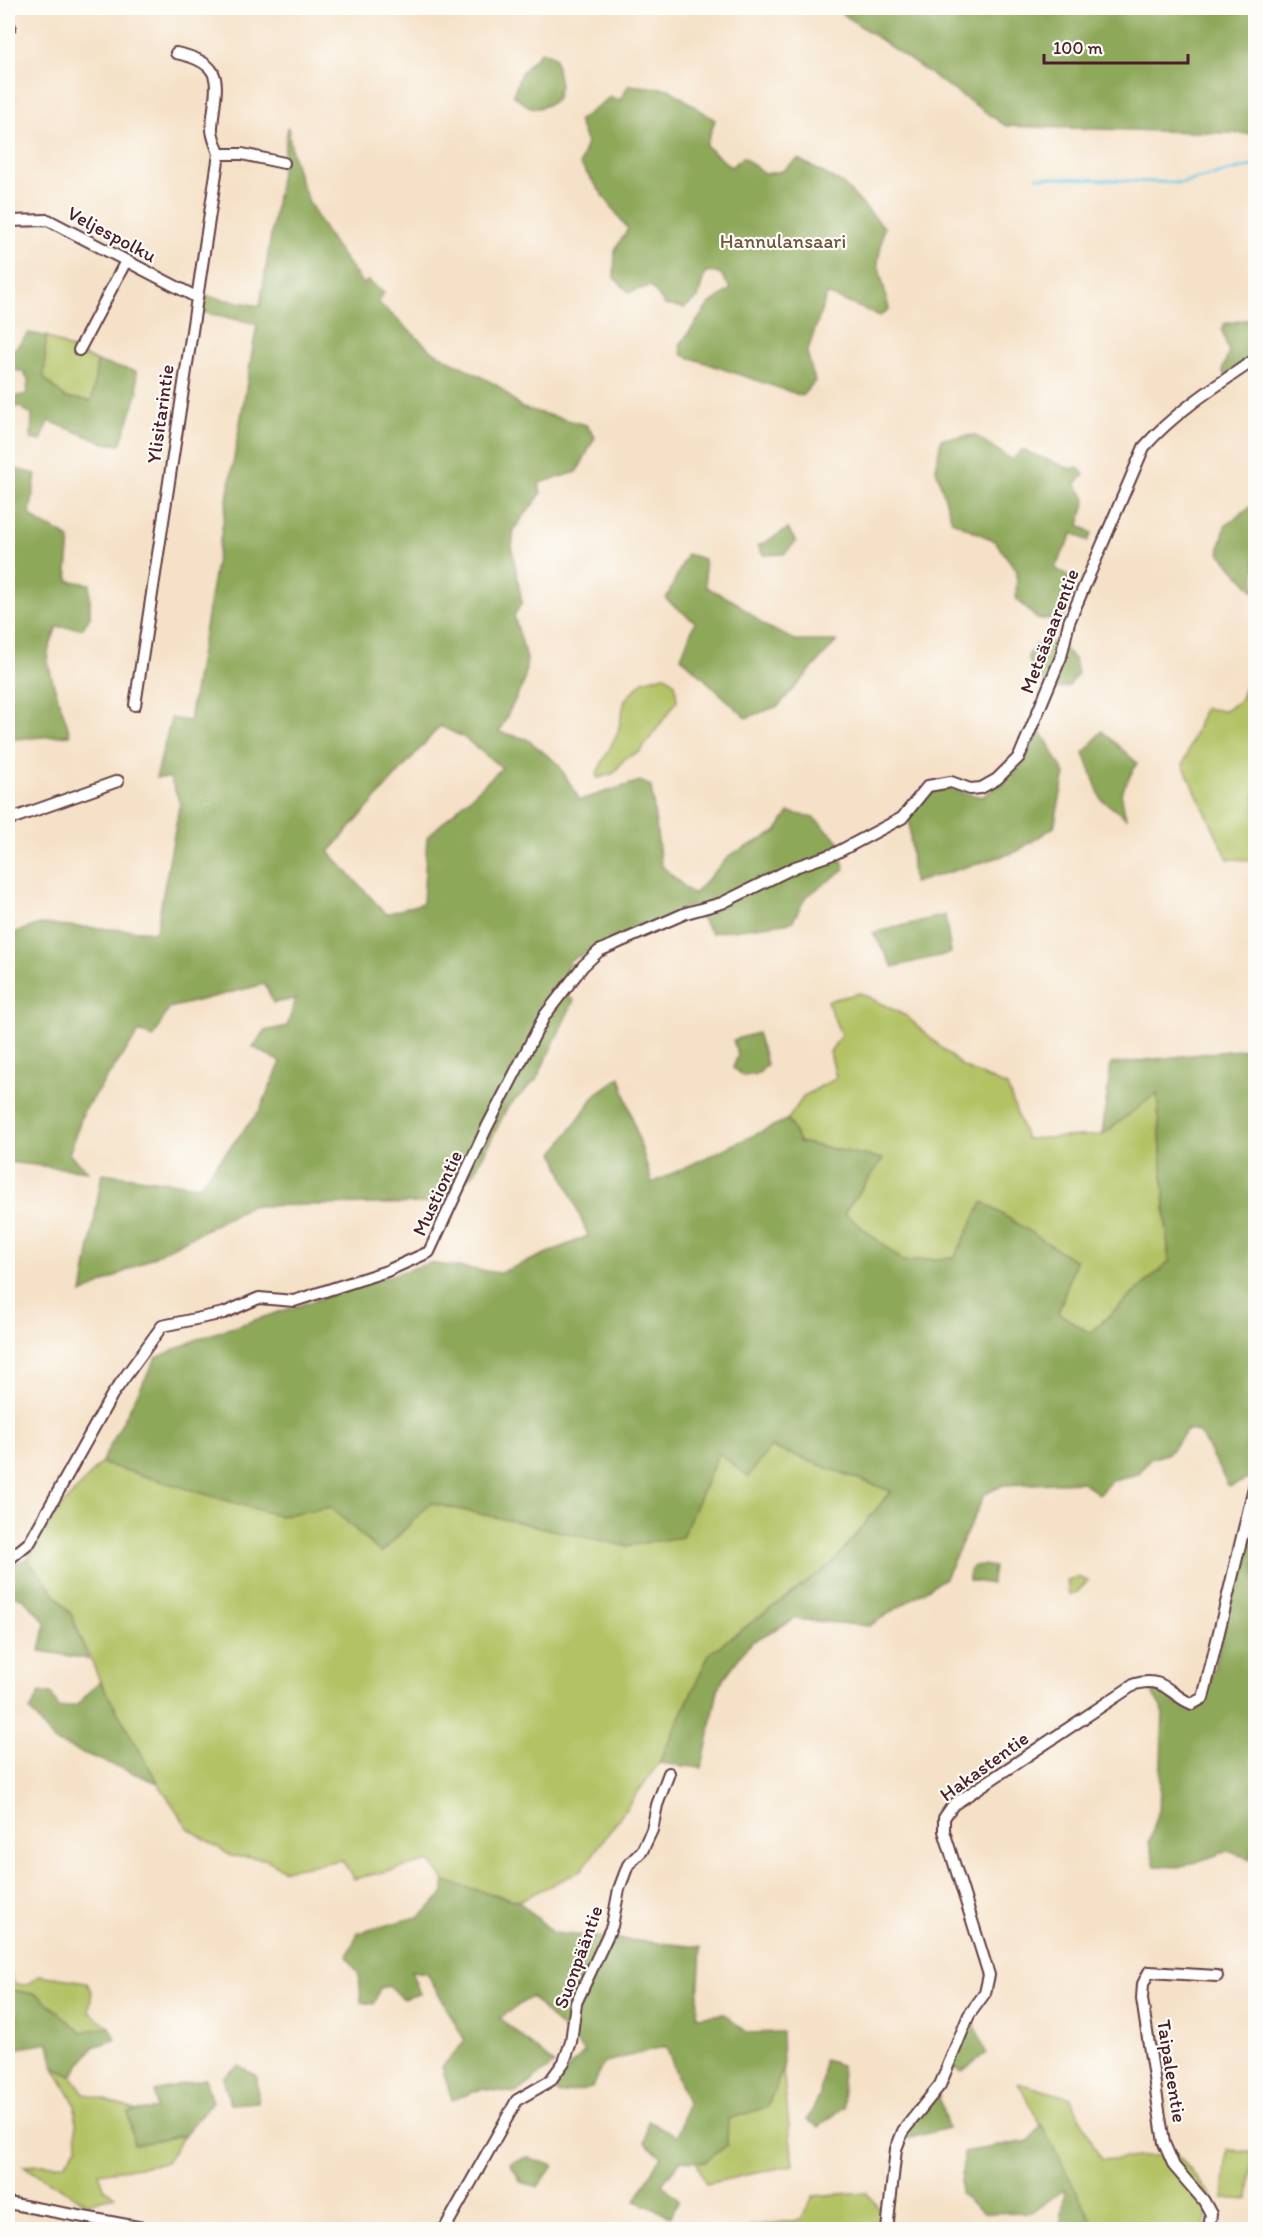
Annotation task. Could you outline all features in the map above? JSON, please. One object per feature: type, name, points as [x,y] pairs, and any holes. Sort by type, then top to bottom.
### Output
[{"type":"street","name":"Ylisitarintie","points":[[135,705],[219,154],[211,130],[216,97],[214,75],[199,58],[176,53]]},
{"type":"street","points":[[219,154],[242,154],[284,164]]},
{"type":"street","name":"Veljespolku","points":[[8,221],[48,220],[196,297]]},
{"type":"street","points":[[79,350],[126,261]]},
{"type":"street","name":"Metsäsaarentie","points":[[836,853],[902,818],[928,786],[951,782],[970,789],[981,788],[997,779],[1019,757],[1061,657],[1069,622],[1144,447],[1157,432],[1204,395],[1256,359]]},
{"type":"street","points":[[8,820],[118,781]]},
{"type":"street","name":"Mustiontie","points":[[8,1560],[30,1542],[112,1395],[162,1326],[224,1313],[259,1298],[294,1301],[387,1271],[429,1252],[487,1127],[545,1015],[583,966],[600,951],[686,913],[722,903],[795,867],[836,853]]},
{"type":"street","name":"Hakastentie","points":[[887,2229],[896,2149],[903,2131],[940,2085],[969,2015],[985,1993],[989,1975],[944,1831],[944,1818],[953,1805],[1135,1684],[1149,1680],[1163,1684],[1181,1700],[1192,1704],[1203,1698],[1256,1479]]},
{"type":"street","name":"Suonpääntie","points":[[444,2229],[517,2100],[550,2081],[564,2062],[571,2042],[576,2002],[612,1926],[619,1889],[628,1865],[642,1851],[652,1830],[657,1805],[669,1773]]},
{"type":"street","name":"Taipaleentie","points":[[1209,2229],[1211,2214],[1204,2201],[1174,2166],[1164,2143],[1142,1999],[1143,1984],[1149,1972],[1217,1976]]},
{"type":"street","points":[[8,2203],[154,2229]]},
{"type":"green space","points":[[834,8],[1255,8],[1255,134],[1006,126]]},
{"type":"green space","points":[[542,51],[555,57],[560,85],[556,100],[543,107],[534,108],[524,104],[513,95],[521,73]]},
{"type":"green space","name":"Hannulansaari","points":[[629,85],[669,89],[715,120],[706,146],[731,167],[743,157],[765,174],[782,171],[798,159],[842,183],[884,227],[878,263],[889,309],[880,316],[827,294],[807,353],[815,381],[802,396],[682,355],[680,345],[709,304],[731,289],[720,273],[705,272],[698,298],[684,308],[665,305],[651,286],[629,292],[614,278],[615,250],[628,229],[580,164],[587,143],[578,121],[610,97],[620,100]]},
{"type":"green space","points":[[288,127],[298,173],[314,211],[363,284],[368,281],[384,293],[378,302],[432,351],[497,385],[522,408],[586,425],[595,437],[577,472],[539,483],[541,494],[514,529],[512,549],[522,602],[514,616],[527,659],[524,682],[499,732],[527,739],[558,764],[580,800],[640,781],[651,786],[661,865],[693,895],[730,855],[776,832],[789,812],[814,818],[839,841],[840,855],[845,869],[806,897],[792,922],[711,933],[692,905],[570,960],[560,994],[574,1000],[536,1080],[507,1108],[474,1173],[440,1203],[250,1206],[82,1294],[102,1173],[199,1186],[260,1110],[281,1062],[253,1047],[265,1031],[287,1026],[296,999],[273,1003],[265,984],[169,1008],[153,1038],[140,1031],[84,1110],[69,1154],[88,1171],[8,1162],[8,935],[40,924],[156,932],[180,803],[170,778],[156,778],[171,718],[189,721],[257,324],[202,312],[206,296],[260,306]],"holes":[[[440,726],[463,737],[502,768],[427,837],[423,903],[386,914],[329,852]]]},
{"type":"green space","points":[[1255,320],[1255,354],[1225,375],[1222,370],[1229,353],[1222,330],[1224,324]]},
{"type":"green space","points":[[29,333],[46,336],[44,378],[65,398],[92,401],[97,362],[136,371],[138,392],[120,445],[105,443],[49,421],[41,441],[31,439],[32,415],[20,407],[8,405],[8,398],[27,394],[28,380],[23,372],[8,368],[8,356]]},
{"type":"green space","points":[[46,336],[97,362],[92,401],[65,398],[44,378]]},
{"type":"green space","points":[[975,435],[1012,460],[1022,450],[1071,469],[1078,467],[1084,475],[1075,484],[1086,499],[1079,525],[1092,533],[1088,541],[1073,533],[1055,568],[1075,581],[1063,618],[1037,619],[1016,598],[1017,571],[995,541],[952,521],[936,469],[941,439]]},
{"type":"green space","points":[[16,469],[36,474],[30,514],[34,519],[60,532],[70,540],[67,570],[69,581],[90,584],[90,617],[83,628],[57,627],[48,654],[50,672],[70,735],[15,739],[8,732],[8,576],[15,554],[8,533],[7,512]]},
{"type":"green space","points":[[1255,503],[1255,592],[1219,553],[1225,526]]},
{"type":"green space","points":[[788,529],[796,542],[784,554],[763,555],[758,546]]},
{"type":"green space","points":[[687,554],[704,559],[706,587],[737,603],[765,626],[797,641],[837,641],[778,706],[746,718],[681,657],[695,622],[666,599]]},
{"type":"green space","points":[[1058,642],[1074,659],[1078,673],[1069,686],[1055,689],[1033,674],[1028,656],[1036,644]]},
{"type":"green space","points":[[664,675],[675,683],[677,701],[640,752],[625,758],[614,773],[598,778],[596,775],[618,732],[625,700],[643,681]]},
{"type":"green space","points":[[1245,687],[1255,691],[1255,860],[1228,859],[1183,765],[1204,708],[1223,711],[1240,701]]},
{"type":"green space","points":[[1040,729],[1065,774],[1054,827],[1016,852],[913,883],[909,818],[928,795],[941,787],[982,797],[1020,768]]},
{"type":"green space","points":[[1102,731],[1137,763],[1121,793],[1126,818],[1101,799],[1084,753]]},
{"type":"green space","points":[[945,915],[951,953],[893,967],[873,933]]},
{"type":"green space","points":[[860,993],[906,1016],[963,1067],[1007,1086],[1026,1139],[1102,1135],[1157,1093],[1169,1262],[1089,1333],[1058,1313],[1076,1260],[954,1258],[903,1261],[844,1213],[883,1159],[799,1142],[788,1119],[804,1096],[836,1078],[830,1052],[841,1035],[827,1001]]},
{"type":"green space","points":[[757,1033],[767,1064],[758,1074],[744,1076],[733,1068],[738,1055],[733,1040]]},
{"type":"green space","points":[[1255,1048],[1255,1476],[1229,1487],[1199,1432],[1187,1430],[1169,1453],[1150,1459],[1138,1474],[1112,1480],[1099,1494],[1082,1482],[1003,1485],[985,1494],[945,1578],[869,1626],[794,1619],[750,1643],[719,1685],[702,1768],[659,1763],[710,1653],[833,1563],[891,1491],[771,1447],[748,1477],[719,1453],[682,1537],[626,1546],[431,1503],[381,1553],[331,1507],[279,1516],[101,1463],[156,1358],[200,1338],[429,1263],[500,1273],[588,1236],[554,1153],[596,1094],[620,1077],[652,1183],[788,1119],[799,1142],[883,1159],[844,1213],[903,1261],[954,1258],[983,1202],[1076,1261],[1058,1313],[1090,1333],[1169,1262],[1157,1093],[1102,1135],[1111,1064]]},
{"type":"green space","points":[[771,1447],[891,1491],[833,1563],[710,1653],[659,1763],[581,1871],[518,1901],[445,1882],[430,1861],[354,1879],[342,1860],[284,1870],[266,1859],[231,1856],[188,1828],[158,1783],[100,1681],[71,1614],[27,1559],[60,1508],[101,1463],[279,1516],[331,1507],[381,1553],[430,1503],[626,1546],[719,1453]]},
{"type":"green space","points":[[1255,1497],[1256,1837],[1251,1859],[1228,1851],[1182,1867],[1155,1866],[1149,1843],[1159,1810],[1163,1710],[1151,1691],[1156,1687],[1173,1700],[1185,1705],[1205,1704]]},
{"type":"green space","points":[[27,1559],[71,1614],[88,1659],[40,1651],[46,1623],[24,1599],[8,1593],[8,1567]]},
{"type":"green space","points":[[973,1566],[994,1567],[991,1584],[969,1580],[969,1571]]},
{"type":"green space","points":[[1078,1577],[1088,1581],[1077,1592],[1069,1595],[1067,1580]]},
{"type":"green space","points":[[100,1681],[158,1783],[55,1742],[30,1710],[40,1692],[51,1694],[59,1708],[77,1705]]},
{"type":"green space","points":[[444,1881],[518,1901],[554,1933],[701,1947],[697,2017],[724,2014],[747,2033],[782,2032],[783,2069],[767,2107],[728,2119],[727,2145],[705,2162],[681,2160],[662,2184],[679,2200],[671,2216],[635,2201],[661,2156],[645,2143],[648,2121],[678,2136],[687,2103],[666,2046],[603,2063],[592,2088],[560,2094],[549,2086],[585,2052],[531,1997],[500,2018],[554,2064],[516,2093],[482,2089],[452,2100],[442,2067],[465,2041],[427,1973],[411,1971],[420,1994],[403,1999],[390,1986],[380,1988],[374,2004],[361,2002],[359,1975],[347,1956],[358,1933],[421,1916],[444,1893]]},
{"type":"green space","points":[[8,1966],[14,1984],[26,1985],[40,1975],[86,1982],[92,1991],[89,2012],[110,2027],[81,2032],[38,1995],[8,1989]]},
{"type":"green space","points":[[8,1989],[38,1995],[81,2032],[110,2027],[115,2040],[93,2047],[72,2076],[54,2068],[49,2043],[19,2048],[8,2062],[8,2037],[16,2037],[16,2018],[8,2017]]},
{"type":"green space","points":[[8,2017],[16,2018],[16,2037],[8,2037]]},
{"type":"green space","points":[[973,2020],[986,2053],[961,2072],[947,2064]]},
{"type":"green space","points":[[824,2060],[841,2065],[844,2107],[819,2127],[807,2120],[820,2095]]},
{"type":"green space","points":[[238,2066],[257,2076],[258,2102],[230,2104],[223,2077]]},
{"type":"green space","points":[[54,2068],[72,2076],[84,2093],[138,2111],[128,2113],[134,2145],[184,2135],[166,2163],[99,2173],[105,2190],[115,2196],[87,2204],[23,2166],[65,2164],[77,2146],[75,2104]]},
{"type":"green space","points":[[783,2069],[793,2165],[706,2184],[696,2161],[705,2162],[728,2119],[767,2107]]},
{"type":"green space","points":[[205,2079],[212,2102],[184,2135],[134,2145],[128,2112],[156,2109],[155,2091]]},
{"type":"green space","points":[[1018,2083],[1071,2098],[1101,2160],[1177,2154],[1211,2195],[1205,2229],[1096,2229]]},
{"type":"green space","points":[[936,2087],[948,2128],[902,2140]]},
{"type":"green space","points":[[1042,2125],[1096,2229],[1060,2229],[1065,2189],[1032,2212],[984,2213],[960,2194],[964,2152],[1029,2141]]},
{"type":"green space","points":[[1227,2149],[1253,2152],[1249,2200],[1223,2198]]},
{"type":"green space","points":[[527,2157],[553,2166],[538,2187],[521,2182],[510,2163]]},
{"type":"green space","points":[[866,2192],[882,2212],[880,2229],[753,2230],[750,2226],[801,2220],[813,2196]]},
{"type":"waterway","points":[[1037,177],[1180,183],[1256,165]]}]
